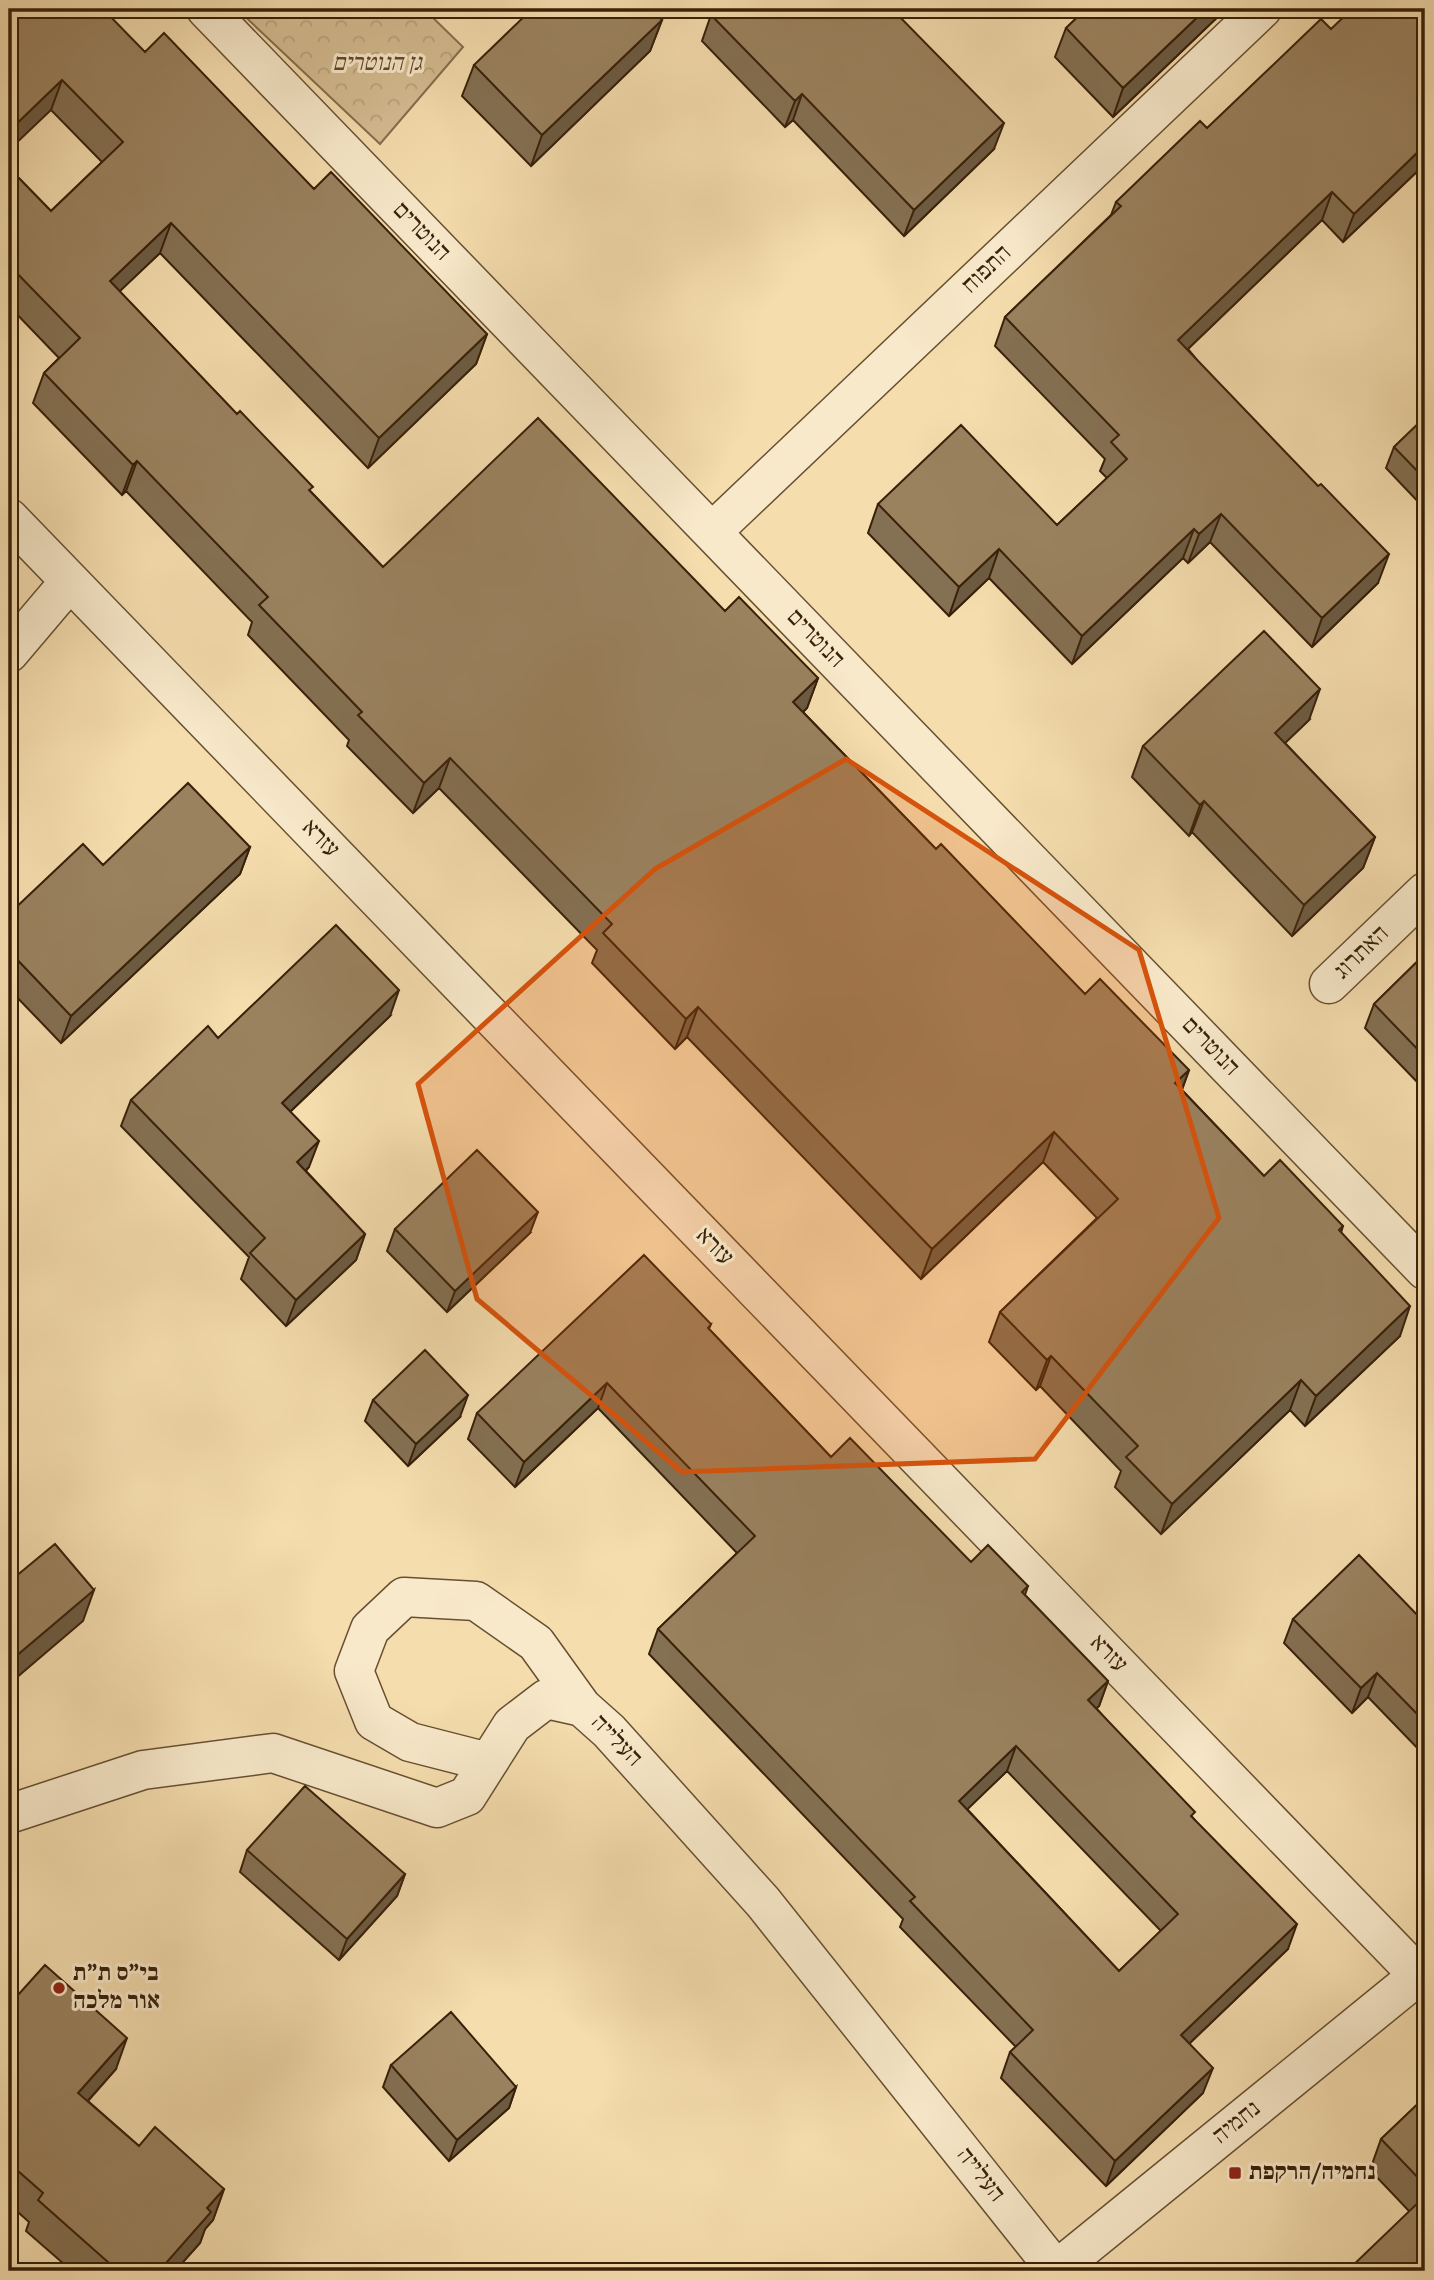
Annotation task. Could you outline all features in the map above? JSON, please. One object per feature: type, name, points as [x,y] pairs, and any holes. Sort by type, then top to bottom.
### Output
[{"type":"street","name":"הנוטרים","points":[[206,9],[1425,1270]]},
{"type":"street","name":"התפוח","points":[[712,532],[1262,9]]},
{"type":"street","name":"עזרא","points":[[9,518],[1423,1976]]},
{"type":"street","points":[[9,653],[69,581]]},
{"type":"street","name":"האתרוג","points":[[1329,984],[1425,892]]},
{"type":"street","points":[[488,1762],[410,1742],[374,1721],[354,1671],[370,1629],[404,1597],[476,1601],[536,1643],[582,1707]]},
{"type":"street","name":"העלייה","points":[[9,1814],[143,1770],[274,1753],[437,1808],[467,1797],[512,1725],[546,1699],[582,1707],[609,1731],[763,1902],[1056,2271]]},
{"type":"street","name":"נחמיה","points":[[1056,2271],[1423,1976]]},
{"type":"highlighted area","points":[[846,759],[1139,950],[1219,1218],[1035,1459],[682,1472],[477,1299],[418,1084],[655,869]]},
{"type":"green space","name":"גן הנוטרים","points":[[237,9],[424,9],[463,47],[380,144]]},
{"type":"building","points":[[9,9],[103,9],[145,52],[164,33],[314,189],[331,172],[487,334],[379,438],[171,223],[110,281],[237,414],[240,411],[313,487],[309,490],[383,567],[538,418],[725,611],[739,597],[818,678],[793,702],[936,849],[941,844],[1085,994],[1100,979],[1189,1070],[1175,1083],[1264,1176],[1280,1160],[1343,1226],[1339,1230],[1410,1306],[1316,1396],[1301,1380],[1172,1504],[1126,1457],[1138,1446],[1051,1356],[1047,1360],[1000,1312],[1118,1199],[1054,1132],[932,1249],[698,1007],[686,1019],[603,933],[612,924],[450,758],[424,783],[358,715],[362,712],[259,605],[268,597],[137,461],[133,465],[44,373],[80,338],[9,265],[9,168],[51,211],[123,142],[62,80],[9,131]]},
{"type":"building","points":[[532,9],[651,9],[662,20],[542,135],[474,65]]},
{"type":"building","points":[[718,9],[892,9],[1004,123],[914,210],[802,94],[795,101],[711,15]]},
{"type":"building","points":[[1086,9],[1206,9],[1123,88],[1066,28]]},
{"type":"building","points":[[1352,9],[1425,9],[1425,145],[1354,214],[1332,192],[1178,340],[1318,486],[1321,484],[1389,554],[1322,618],[1221,514],[1199,534],[1194,529],[1082,636],[999,549],[959,587],[878,504],[961,425],[1057,525],[1127,459],[1111,442],[1119,435],[1005,317],[1121,206],[1116,202],[1200,121],[1207,128],[1321,19],[1331,29]]},
{"type":"building","points":[[1425,417],[1425,479],[1394,447]]},
{"type":"building","points":[[1264,631],[1320,689],[1275,733],[1375,837],[1304,905],[1204,801],[1200,805],[1143,746]]},
{"type":"building","points":[[188,783],[250,847],[71,1016],[9,951],[9,914],[83,844],[103,865]]},
{"type":"building","points":[[336,925],[399,990],[282,1103],[319,1141],[297,1162],[365,1234],[296,1300],[250,1253],[265,1238],[131,1100],[208,1026],[218,1038]]},
{"type":"building","points":[[1425,954],[1425,1057],[1374,1004]]},
{"type":"building","points":[[477,1150],[538,1212],[455,1291],[395,1229]]},
{"type":"building","points":[[644,1255],[711,1324],[708,1328],[831,1457],[850,1438],[971,1562],[988,1545],[1028,1586],[1022,1592],[1108,1681],[1088,1700],[1195,1812],[1191,1816],[1297,1924],[1181,2035],[1213,2068],[1115,2161],[1010,2052],[1033,2030],[910,1901],[915,1897],[658,1629],[755,1536],[607,1383],[524,1462],[477,1413]],"holes":[[[1016,1746],[1178,1914],[1119,1971],[959,1801]]]},
{"type":"building","points":[[425,1350],[468,1395],[416,1444],[373,1400]]},
{"type":"building","points":[[55,1544],[94,1590],[9,1662],[9,1582]]},
{"type":"building","points":[[1359,1555],[1425,1623],[1425,1722],[1377,1673],[1361,1688],[1293,1619]]},
{"type":"building","points":[[305,1786],[405,1874],[347,1939],[247,1850]]},
{"type":"building","points":[[45,1965],[127,2038],[78,2093],[139,2146],[155,2127],[224,2189],[207,2208],[211,2212],[159,2271],[118,2271],[38,2200],[43,2193],[9,2163],[9,2005]]},
{"type":"building","points":[[451,2012],[516,2087],[457,2140],[391,2065]]},
{"type":"building","points":[[1425,2097],[1425,2185],[1381,2139]]},
{"type":"building","points":[[1425,2196],[1425,2271],[1347,2271]]},
{"type":"place","name":"בי\"ס ת\"ת אור מלכה","points":[[59,1988]]},
{"type":"place","name":"נחמיה/הרקפת","points":[[1235,2173]]}]
